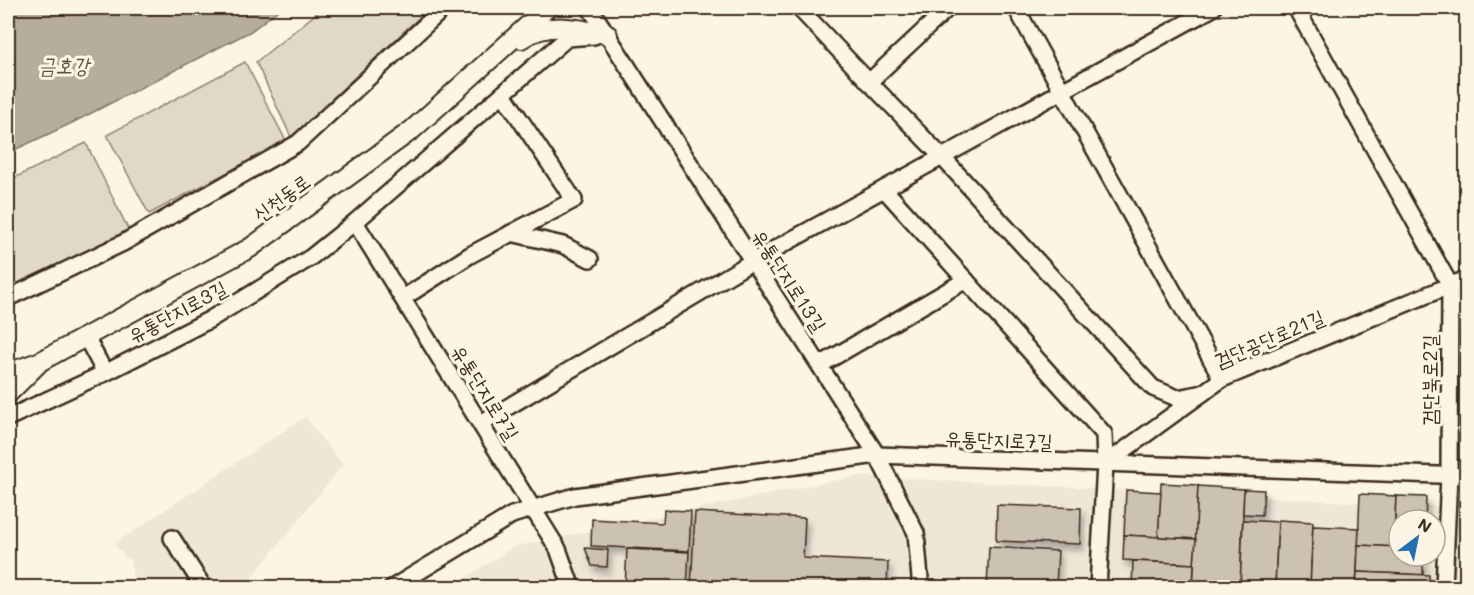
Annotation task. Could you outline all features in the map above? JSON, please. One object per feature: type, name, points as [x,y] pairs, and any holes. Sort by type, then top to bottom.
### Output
[{"type":"main road","name":"신천동로","points":[[8,373],[41,361],[250,248],[412,130],[547,8]]},
{"type":"main road","points":[[487,62],[531,33],[551,27],[583,29],[608,35]]},
{"type":"main road","points":[[8,358],[41,361]]},
{"type":"main road","points":[[8,394],[41,361]]},
{"type":"street","points":[[8,298],[123,243],[298,143],[444,8]]},
{"type":"street","name":"유통단지로13길","points":[[590,8],[877,455],[916,533],[920,588]]},
{"type":"street","points":[[799,8],[942,157],[1153,388],[1177,398],[1203,393]]},
{"type":"street","points":[[868,82],[948,8]]},
{"type":"street","points":[[1016,8],[1222,379]]},
{"type":"street","points":[[481,423],[753,261],[1213,8]]},
{"type":"street","points":[[1296,8],[1450,285]]},
{"type":"street","name":"유통단지로3길","points":[[8,418],[105,373],[219,314],[310,258],[355,222],[567,38],[608,35]]},
{"type":"street","points":[[355,222],[403,298],[470,255],[574,200],[503,94]]},
{"type":"street","points":[[884,189],[1104,434],[1105,464],[1098,588]]},
{"type":"street","points":[[511,233],[563,244],[591,259]]},
{"type":"street","name":"검단공단로21길","points":[[1105,464],[1222,379],[1467,279]]},
{"type":"street","points":[[820,366],[966,280]]},
{"type":"street","name":"검단북로2길","points":[[1444,588],[1449,474],[1450,285]]},
{"type":"street","name":"유통단지로7길","points":[[403,298],[534,508]]},
{"type":"street","points":[[1450,308],[1467,309]]},
{"type":"street","points":[[86,337],[105,373]]},
{"type":"street","name":"유통단지로7길","points":[[393,588],[512,515],[575,496],[877,455],[1467,476]]},
{"type":"street","points":[[534,508],[558,549],[572,588]]},
{"type":"street","points":[[172,538],[204,588]]},
{"type":"shaded area","points":[[323,8],[429,8],[291,137],[256,62]]},
{"type":"shaded area","points":[[245,62],[286,141],[149,214],[107,135]]},
{"type":"shaded area","points":[[86,143],[130,233],[8,292],[8,181]]},
{"type":"shaded area","points":[[305,417],[343,465],[244,587],[135,587],[130,561],[114,544]]},
{"type":"shaded area","points":[[856,476],[1466,508],[1466,587],[450,588],[513,547]]},
{"type":"water","name":"금호강","points":[[8,8],[281,8],[251,31],[72,123],[8,153]]},
{"type":"building","points":[[1460,316],[1466,316],[1466,326],[1460,326]]},
{"type":"building","points":[[1460,346],[1466,347],[1466,357],[1458,356]]},
{"type":"building","points":[[1458,380],[1466,381],[1466,392],[1457,391]]},
{"type":"building","points":[[1459,418],[1466,418],[1466,451],[1458,443]]},
{"type":"building","points":[[1161,483],[1198,485],[1196,539],[1158,537]]},
{"type":"building","points":[[1198,486],[1244,489],[1240,588],[1193,588]]},
{"type":"building","points":[[1244,489],[1264,490],[1262,515],[1243,514]]},
{"type":"building","points":[[1126,490],[1161,492],[1158,537],[1124,535]]},
{"type":"building","points":[[1360,494],[1396,496],[1396,508],[1387,508],[1387,547],[1358,545]]},
{"type":"building","points":[[1396,496],[1426,497],[1426,508],[1396,508]]},
{"type":"building","points":[[997,505],[1081,508],[1080,544],[996,541]]},
{"type":"building","points":[[664,510],[691,511],[689,551],[591,546],[592,519],[663,523]]},
{"type":"building","points":[[695,512],[805,518],[803,558],[888,562],[887,588],[691,588]]},
{"type":"building","points":[[1243,520],[1278,522],[1275,588],[1240,588]]},
{"type":"building","points":[[1278,520],[1313,522],[1310,588],[1275,588]]},
{"type":"building","points":[[1313,526],[1359,528],[1356,588],[1310,588]]},
{"type":"building","points":[[1124,535],[1196,539],[1194,564],[1123,560]]},
{"type":"building","points":[[1358,545],[1387,546],[1387,568],[1423,568],[1423,575],[1357,572]]},
{"type":"building","points":[[989,547],[1058,551],[1056,586],[1083,588],[987,588]]},
{"type":"building","points":[[585,548],[608,550],[607,567],[592,566]]},
{"type":"building","points":[[627,549],[689,552],[687,588],[625,588]]},
{"type":"building","points":[[1133,561],[1194,564],[1193,588],[1132,588]]},
{"type":"building","points":[[1357,572],[1429,575],[1429,588],[1356,588]]},
{"type":"building","points":[[511,582],[525,588],[495,588],[502,584]]}]
